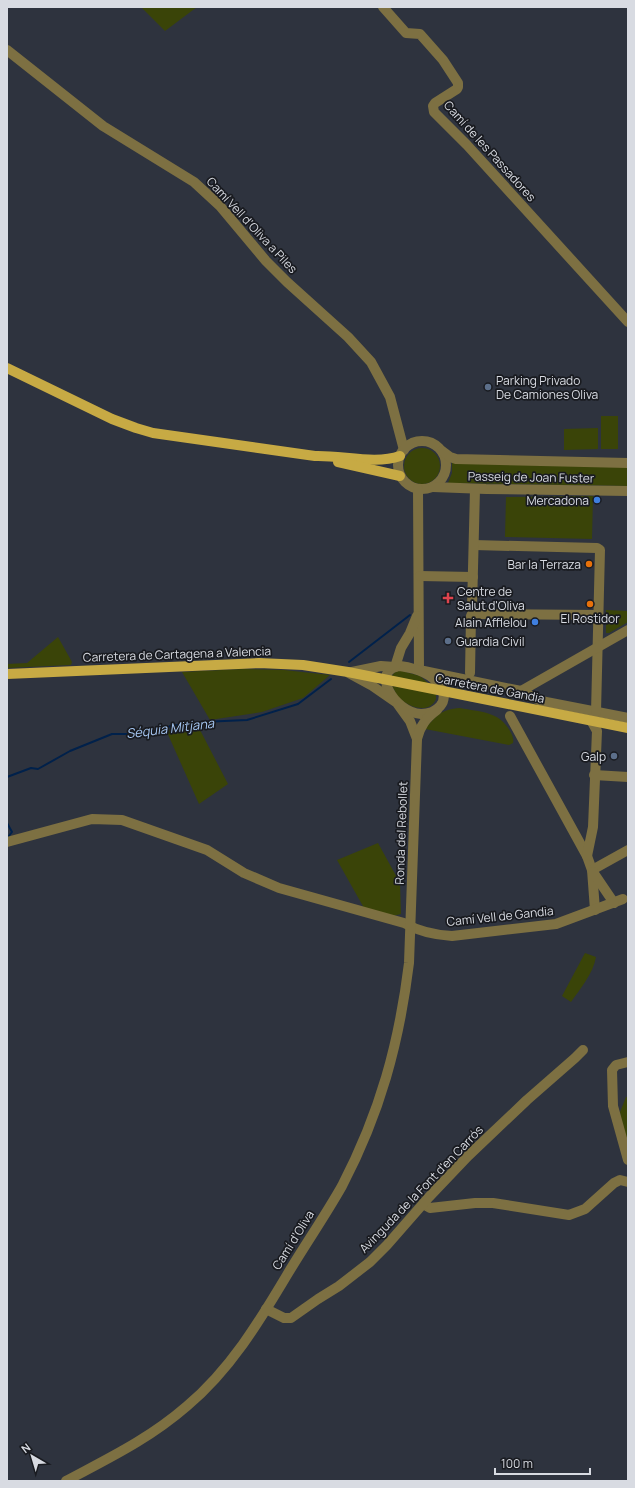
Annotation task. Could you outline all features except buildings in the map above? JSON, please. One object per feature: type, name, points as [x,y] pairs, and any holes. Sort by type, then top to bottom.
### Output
[{"type":"main road","points":[[7,368],[112,419],[147,432],[315,456],[330,461],[400,476]]},
{"type":"main road","points":[[315,456],[331,455],[386,460],[402,453]]},
{"type":"main road","name":"Carretera de Cartagena a Valencia","points":[[7,674],[254,663],[303,666],[348,672]]},
{"type":"main road","name":"Carretera de Gandia","points":[[348,672],[628,728]]},
{"type":"street","name":"Camí de les Passadores","points":[[383,7],[406,33],[420,34],[443,60],[458,83],[457,89],[435,103],[433,106],[434,112],[472,151],[628,322]]},
{"type":"street","name":"Camí Vell d'Oliva a Piles","points":[[7,50],[103,126],[194,182],[220,206],[266,261],[287,282],[348,336],[371,362],[390,397],[402,453]]},
{"type":"street","points":[[423,441],[437,446],[442,451],[445,457],[446,471],[439,483],[433,487],[428,489],[418,489],[411,487],[400,476],[398,469],[402,453],[416,442],[423,441]]},
{"type":"street","name":"Passeig de Joan Fuster","points":[[442,451],[450,457],[456,459],[628,463]]},
{"type":"street","name":"Passeig de Joan Fuster","points":[[433,487],[628,491]]},
{"type":"street","points":[[348,672],[371,685],[397,704],[414,713],[426,713],[437,710],[443,700],[443,691],[436,681],[419,670],[420,576],[418,489]]},
{"type":"street","points":[[470,673],[471,616],[473,612],[475,489]]},
{"type":"street","points":[[474,544],[599,549],[596,712]]},
{"type":"street","points":[[420,576],[473,577]]},
{"type":"street","points":[[397,704],[388,692],[386,680],[389,672],[395,667],[401,648],[415,623],[419,608]]},
{"type":"street","points":[[473,612],[477,614],[598,615]]},
{"type":"street","points":[[521,691],[628,630]]},
{"type":"street","points":[[348,672],[362,671],[381,666],[401,648]]},
{"type":"street","name":"Carretera de Gandia","points":[[381,666],[410,668],[521,691],[541,700],[628,718]]},
{"type":"street","name":"Ronda del Rebollet","points":[[397,704],[410,721],[417,739]]},
{"type":"street","name":"Ronda del Rebollet","points":[[411,927],[417,739],[419,730],[426,719],[437,710]]},
{"type":"street","points":[[510,716],[587,856],[592,870],[595,910]]},
{"type":"street","points":[[587,856],[593,827],[597,731],[592,722]]},
{"type":"street","points":[[594,775],[628,777]]},
{"type":"street","name":"Camí Vell de Gandia","points":[[7,842],[92,819],[122,820],[207,850],[244,873],[279,888],[404,923],[411,927],[435,934],[452,936],[544,927],[568,920],[623,899]]},
{"type":"street","points":[[592,870],[628,850]]},
{"type":"street","points":[[592,870],[623,899]]},
{"type":"street","name":"Camí d’Oliva","points":[[66,1481],[143,1440],[188,1406],[205,1390],[229,1363],[255,1327],[341,1187],[378,1105],[390,1067],[399,1029],[409,962],[411,927]]},
{"type":"street","name":"Avinguda de la Font d'en Carrós","points":[[266,1309],[284,1318],[296,1316],[361,1270],[387,1246],[423,1204],[468,1156],[506,1119],[583,1050]]},
{"type":"street","points":[[628,1062],[616,1065],[612,1072],[613,1106],[628,1160]]},
{"type":"street","points":[[423,1204],[430,1208],[475,1203],[493,1203],[569,1215],[585,1209],[614,1183],[620,1180],[628,1182]]},
{"type":"green space","points":[[141,7],[197,7],[165,31]]},
{"type":"green space","points":[[601,416],[618,416],[618,449],[601,449]]},
{"type":"green space","points":[[598,428],[598,449],[564,450],[564,429]]},
{"type":"green space","points":[[422,448],[432,451],[437,456],[440,466],[437,476],[432,481],[422,484],[412,481],[407,476],[404,466],[407,456],[412,451]]},
{"type":"green space","points":[[452,463],[628,467],[628,486],[448,483],[452,473]]},
{"type":"green space","points":[[593,496],[592,539],[505,537],[506,497]]},
{"type":"green space","points":[[606,610],[628,611],[628,622],[609,633],[606,633]]},
{"type":"green space","points":[[58,637],[72,662],[71,665],[7,668],[7,664],[27,663]]},
{"type":"green space","points":[[243,669],[284,670],[330,675],[303,698],[262,712],[210,720],[182,672]]},
{"type":"green space","points":[[399,670],[420,676],[428,684],[392,676]]},
{"type":"green space","points":[[392,686],[436,694],[436,699],[429,707],[418,708],[402,701]]},
{"type":"green space","points":[[460,708],[495,716],[506,724],[513,738],[513,743],[509,745],[425,729],[432,720],[443,712]]},
{"type":"green space","points":[[199,728],[228,784],[199,804],[166,730]]},
{"type":"green space","points":[[378,843],[400,883],[401,914],[389,917],[364,908],[337,860]]},
{"type":"green space","points":[[585,953],[596,957],[586,981],[571,1002],[562,996]]},
{"type":"green space","points":[[626,1097],[628,1097],[628,1152],[620,1112]]},
{"type":"waterway","name":"Séquia Mitjana","points":[[349,662],[410,615]]},
{"type":"waterway","name":"Séquia Mitjana","points":[[7,777],[31,768],[38,769],[70,751],[112,734],[142,734],[166,729],[170,726],[202,722],[247,720],[298,704],[331,679]]},
{"type":"waterway","name":"Séquia Mitjana","points":[[7,823],[12,832],[8,837]]},
{"type":"place","name":"Parking Privado De Camiones Oliva","points":[[488,387]]},
{"type":"place","name":"Mercadona","points":[[597,500]]},
{"type":"place","name":"Bar la Terraza","points":[[589,564]]},
{"type":"place","name":"Centre de Salut d'Oliva","points":[[448,598]]},
{"type":"place","name":"El Rostidor","points":[[590,604]]},
{"type":"place","name":"Alain Afflelou","points":[[535,622]]},
{"type":"place","name":"Guardia Civil","points":[[448,641]]},
{"type":"place","name":"Galp","points":[[614,756]]}]
